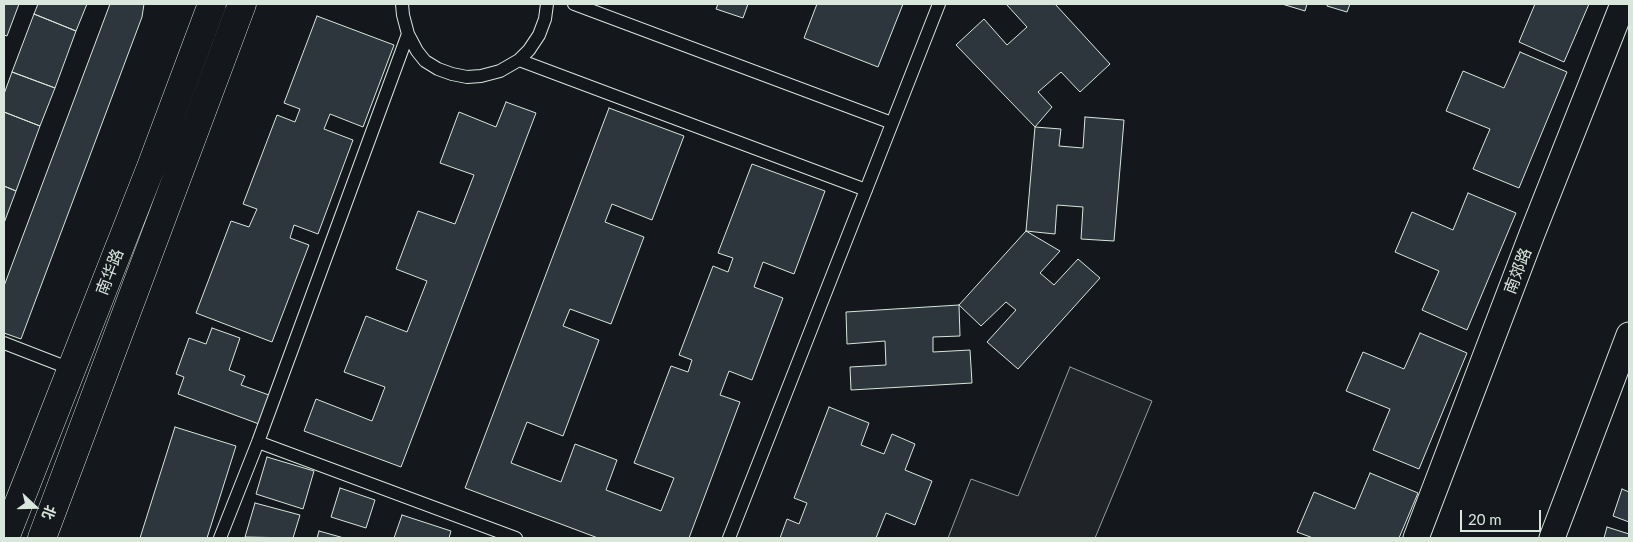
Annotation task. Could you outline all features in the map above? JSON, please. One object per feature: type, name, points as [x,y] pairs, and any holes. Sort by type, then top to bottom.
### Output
[{"type":"street","name":"南华路","points":[[4,538],[72,369],[212,4]]},
{"type":"street","name":"南华路","points":[[42,538],[242,4]]},
{"type":"street","name":"南郊路","points":[[1416,538],[1623,4]]},
{"type":"street","points":[[1552,538],[1629,335]]},
{"type":"lane","points":[[402,4],[402,15],[408,34],[417,51],[425,60],[438,69],[466,76],[481,76],[500,71],[519,60],[529,50],[539,35],[545,19],[547,4]]},
{"type":"lane","points":[[574,4],[892,123]]},
{"type":"lane","points":[[730,538],[939,4]]},
{"type":"lane","points":[[220,538],[258,442],[408,34]]},
{"type":"lane","points":[[519,60],[866,190]]},
{"type":"lane","points":[[4,343],[72,369]]},
{"type":"lane","points":[[258,442],[516,538]]},
{"type":"shaded area","points":[[1070,367],[1152,401],[1095,538],[948,538],[971,479],[1018,496]]},
{"type":"building","points":[[4,4],[19,4],[7,36],[4,35]]},
{"type":"building","points":[[38,4],[87,4],[76,31],[34,14]]},
{"type":"building","points":[[110,4],[144,4],[142,17],[21,339],[4,333],[4,286]]},
{"type":"building","points":[[718,4],[748,4],[743,18],[716,9]]},
{"type":"building","points":[[817,4],[903,4],[878,67],[804,38]]},
{"type":"building","points":[[1006,4],[1055,4],[1110,64],[1080,92],[1061,72],[1038,92],[1052,107],[1035,127],[956,45],[984,19],[1007,45],[1027,27]]},
{"type":"building","points":[[1282,4],[1307,4],[1305,11]]},
{"type":"building","points":[[1327,4],[1350,4],[1347,12],[1327,6]]},
{"type":"building","points":[[1535,4],[1589,4],[1564,62],[1519,42]]},
{"type":"building","points":[[34,14],[76,31],[55,88],[12,72]]},
{"type":"building","points":[[317,16],[394,45],[363,127],[330,114],[324,129],[353,140],[318,234],[294,225],[290,238],[309,245],[272,342],[196,313],[231,221],[249,227],[257,209],[243,204],[277,115],[295,122],[300,109],[284,103]]},
{"type":"building","points":[[1520,52],[1567,72],[1519,188],[1473,169],[1490,129],[1446,111],[1463,71],[1504,88]]},
{"type":"building","points":[[12,72],[55,88],[40,126],[4,112],[4,94]]},
{"type":"building","points":[[506,102],[536,113],[401,467],[304,431],[316,399],[372,421],[385,387],[344,372],[366,316],[407,332],[427,281],[396,269],[418,211],[455,224],[474,175],[440,163],[459,112],[496,127]]},
{"type":"building","points":[[609,108],[684,136],[652,220],[612,204],[605,222],[644,237],[611,324],[570,309],[563,326],[599,340],[563,436],[527,422],[511,463],[561,482],[575,444],[617,460],[606,490],[661,511],[674,478],[634,463],[671,366],[688,372],[692,360],[679,355],[713,266],[728,272],[733,258],[718,253],[752,164],[825,191],[794,274],[763,262],[754,287],[783,298],[752,380],[729,371],[720,395],[740,402],[689,538],[598,538],[465,488]]},
{"type":"building","points":[[4,112],[40,126],[16,191],[4,186]]},
{"type":"building","points":[[1085,117],[1124,120],[1114,241],[1081,239],[1083,207],[1057,205],[1055,234],[1026,231],[1035,127],[1061,129],[1059,146],[1083,148]]},
{"type":"building","points":[[4,186],[16,191],[4,223]]},
{"type":"building","points":[[1468,193],[1516,213],[1467,330],[1422,310],[1439,271],[1395,252],[1412,212],[1453,230]]},
{"type":"building","points":[[1026,231],[1060,251],[1040,273],[1054,285],[1078,259],[1100,278],[1018,369],[987,342],[1016,310],[1006,302],[981,326],[959,305]]},
{"type":"building","points":[[959,305],[960,336],[933,337],[933,352],[970,350],[972,383],[851,390],[850,367],[886,365],[885,341],[847,344],[846,312]]},
{"type":"building","points":[[212,328],[240,338],[229,370],[245,376],[241,385],[269,395],[259,424],[178,394],[184,377],[176,374],[189,338],[206,344]]},
{"type":"building","points":[[1420,333],[1467,353],[1419,469],[1373,450],[1390,409],[1346,391],[1363,352],[1404,369]]},
{"type":"building","points":[[829,407],[869,423],[861,445],[884,454],[892,434],[915,444],[905,470],[932,481],[915,525],[886,513],[876,538],[780,538],[787,519],[799,524],[807,503],[794,498]]},
{"type":"building","points":[[175,427],[236,446],[207,538],[140,538]]},
{"type":"building","points":[[267,457],[314,471],[303,509],[256,494]]},
{"type":"building","points":[[1370,473],[1418,493],[1399,538],[1313,538],[1297,532],[1314,492],[1355,509]]},
{"type":"building","points":[[340,488],[375,500],[366,528],[331,517]]},
{"type":"building","points":[[1622,489],[1629,492],[1629,522],[1613,516]]},
{"type":"building","points":[[255,503],[300,515],[293,538],[245,537]]},
{"type":"building","points":[[402,515],[451,531],[449,538],[394,538]]},
{"type":"building","points":[[1607,527],[1629,534],[1629,538],[1604,538]]},
{"type":"building","points":[[319,531],[344,538],[317,538]]}]
